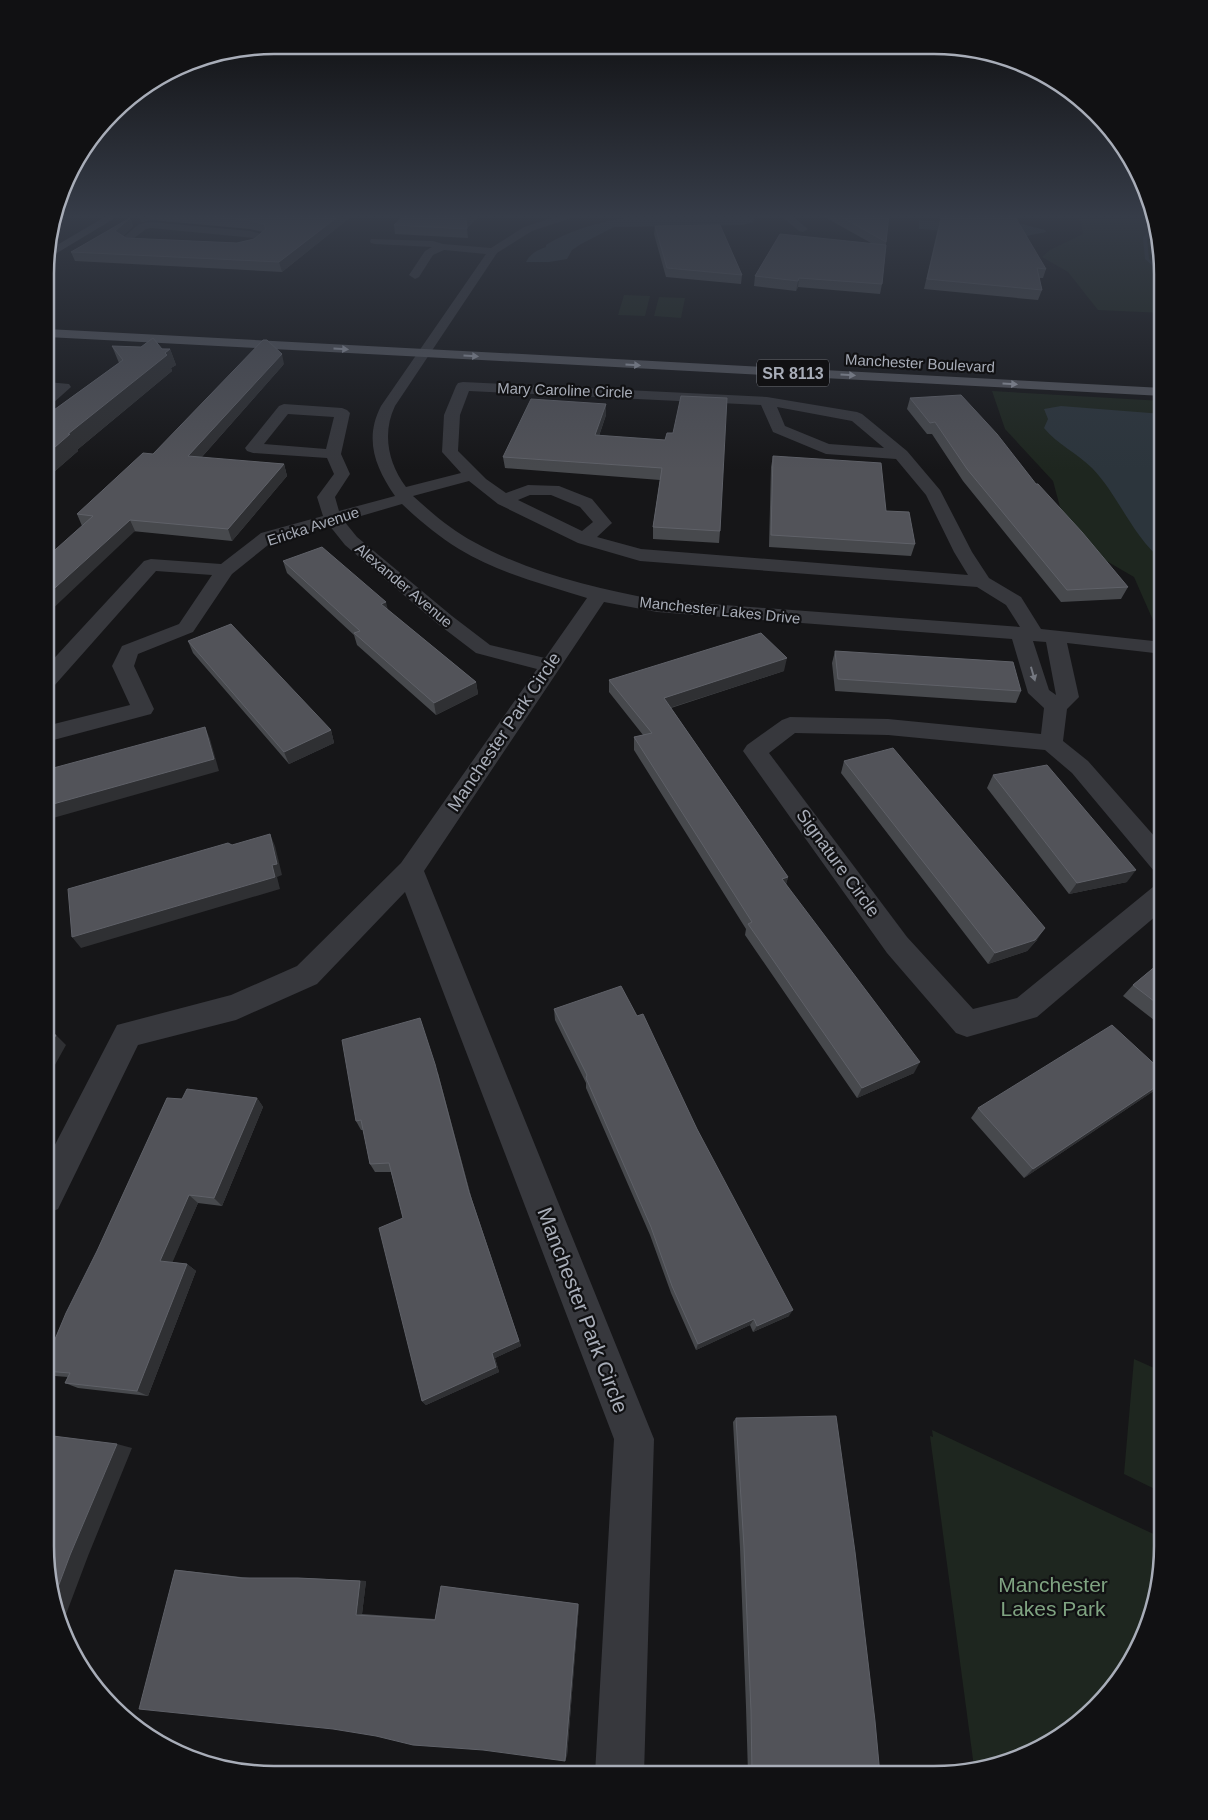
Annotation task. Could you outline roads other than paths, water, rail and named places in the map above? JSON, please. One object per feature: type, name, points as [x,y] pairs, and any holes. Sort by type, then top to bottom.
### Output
[{"type":"main road","name":"Manchester Boulevard","points":[[54,333],[1153,378]]},
{"type":"main road","name":"Manchester Boulevard","points":[[387,338],[427,347],[1154,391]]},
{"type":"street","name":"Manchester Lakes Drive","points":[[459,300],[388,406],[382,418],[380,433],[383,462],[390,477],[406,498],[438,527],[467,546],[502,563],[599,595],[666,607],[1037,636],[1154,647]]},
{"type":"street","name":"Mary Caroline Circle","points":[[982,582],[640,555],[584,539],[504,500],[476,479],[450,452],[452,415],[463,386],[615,392],[767,402],[857,417],[901,454],[934,494],[962,552],[982,582],[1014,601],[1037,636]]},
{"type":"street","points":[[54,387],[64,388],[54,395]]},
{"type":"street","points":[[767,402],[778,429],[826,449],[901,454]]},
{"type":"street","name":"Alexander Avenue","points":[[333,454],[342,474],[326,497],[332,518],[351,541],[445,620],[483,649],[549,666]]},
{"type":"street","points":[[406,498],[476,479]]},
{"type":"street","points":[[504,500],[528,490],[554,490],[586,504],[603,523],[584,539]]},
{"type":"street","name":"Ericka Avenue","points":[[54,732],[143,709],[123,666],[129,650],[186,628],[225,570],[267,537],[406,498]]},
{"type":"street","points":[[54,672],[151,565],[225,570]]},
{"type":"street","name":"Manchester Park Circle","points":[[54,1181],[128,1034],[236,1007],[307,975],[410,870],[599,595]]},
{"type":"street","points":[[1037,636],[1038,693],[1056,706]]},
{"type":"street","points":[[1037,636],[1068,697],[1056,706],[1051,743],[1080,767],[1154,853]]},
{"type":"street","name":"Signature Circle","points":[[1051,743],[888,727],[790,725],[754,751],[897,945],[967,1024],[1026,1008],[1154,901]]},
{"type":"street","name":"Manchester Park Circle","points":[[410,870],[634,1439],[620,1766]]},
{"type":"park label","name":"Manchester Lakes Park","points":[[1053,1596]]}]
